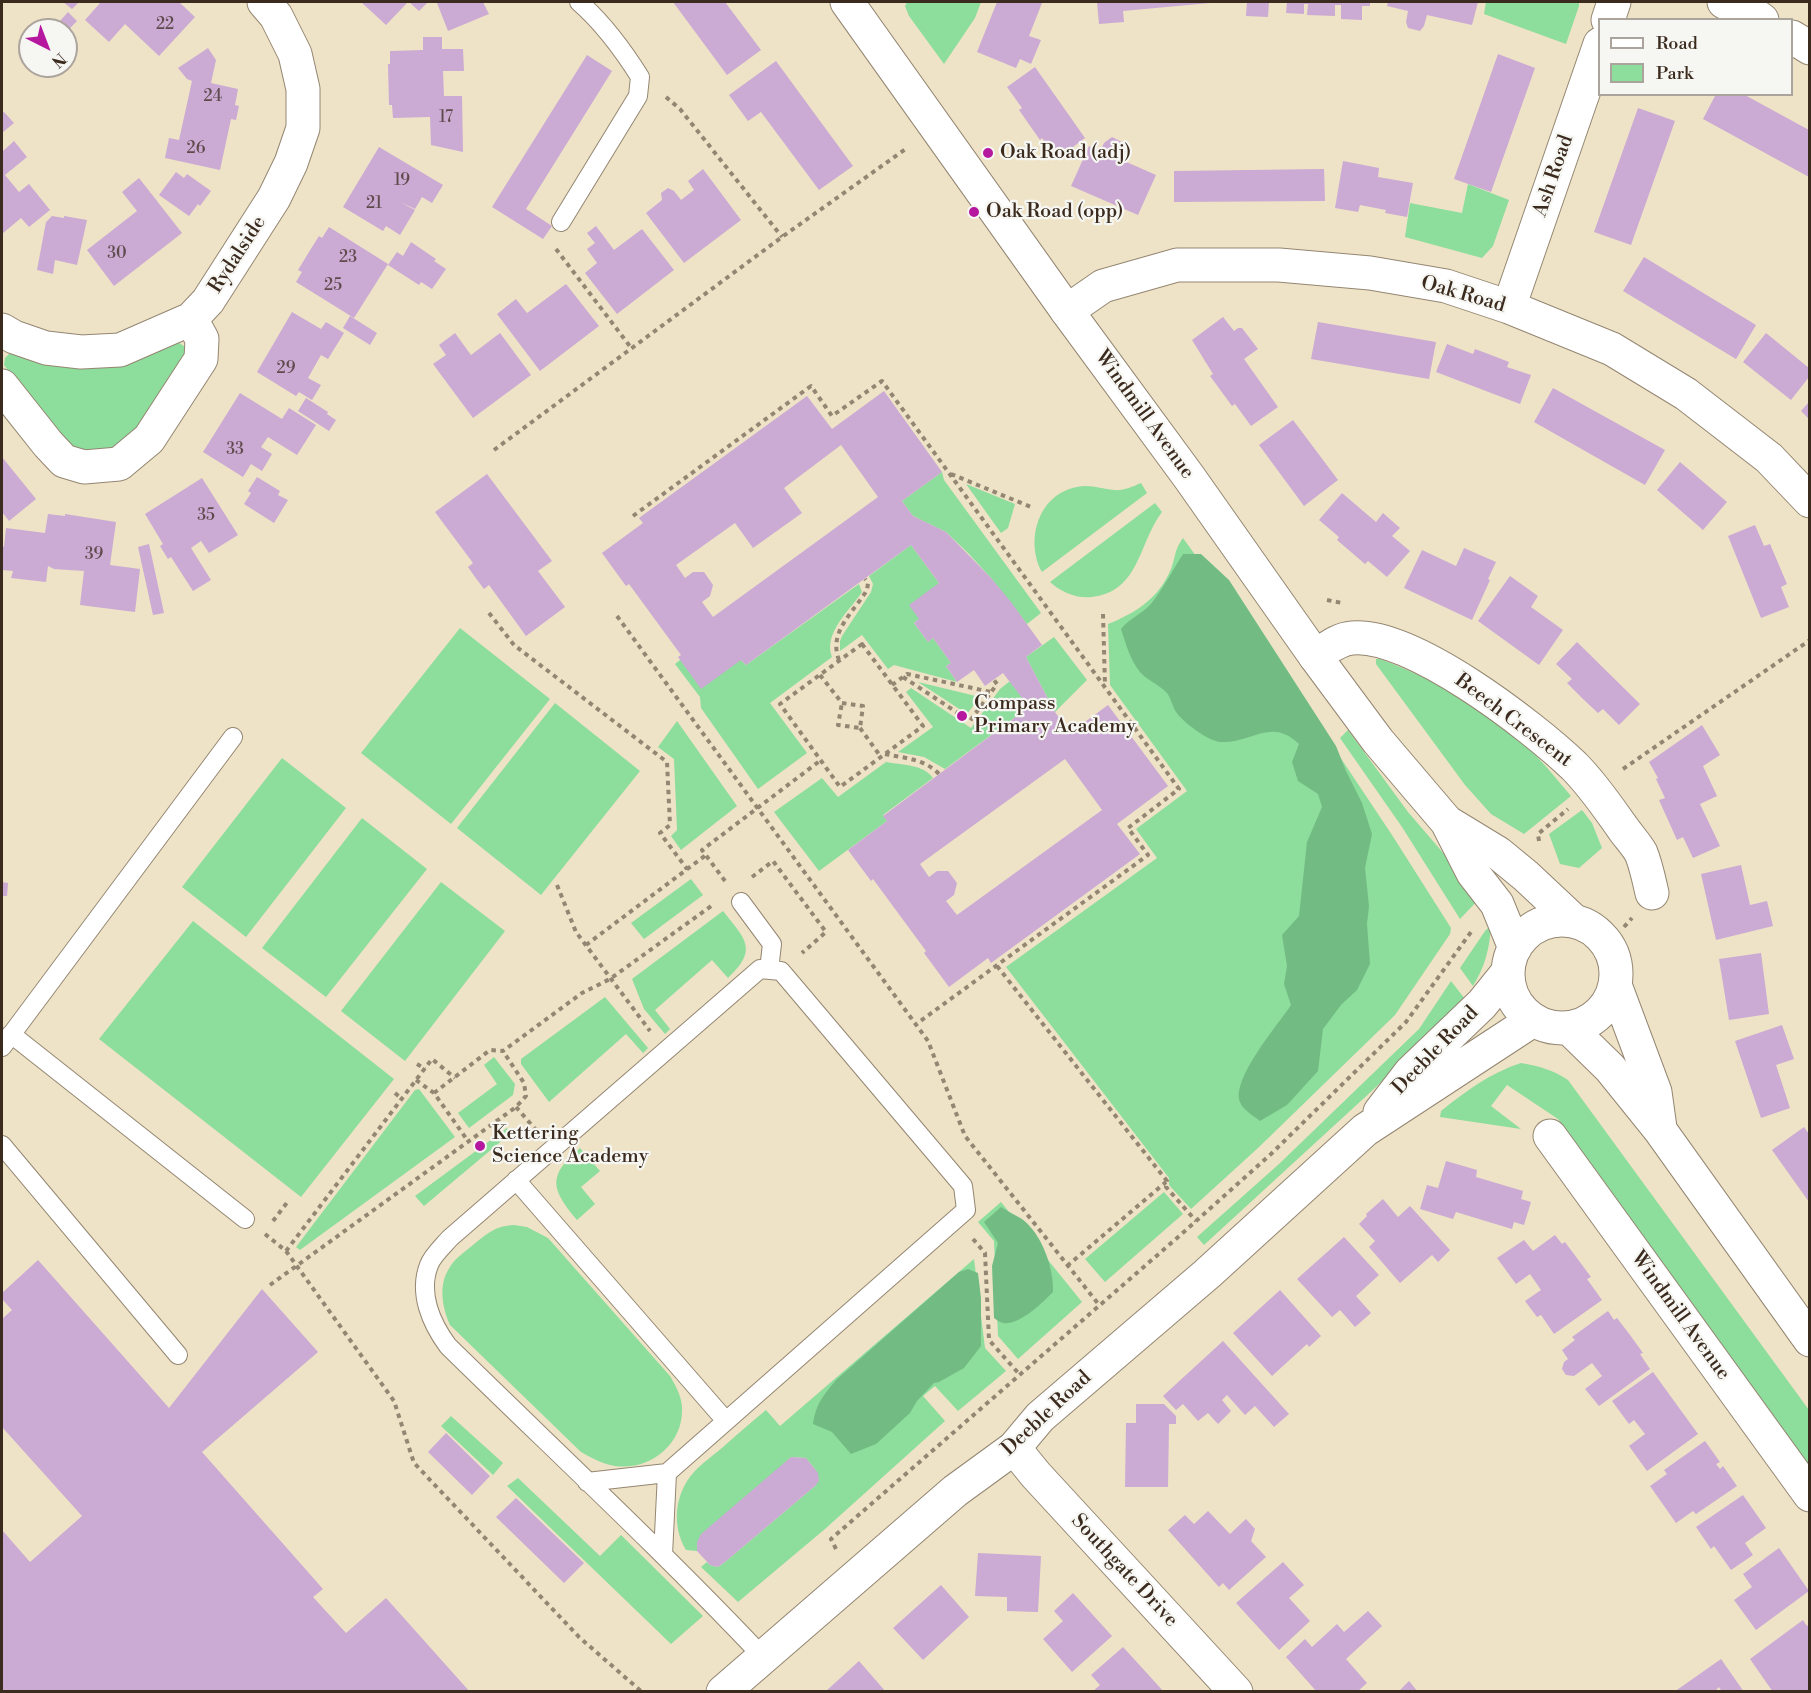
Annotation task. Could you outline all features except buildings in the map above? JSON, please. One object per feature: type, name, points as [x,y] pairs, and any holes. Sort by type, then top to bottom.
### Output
[{"type":"street","name":"Rydalside","points":[[2,330],[14,337],[46,348],[81,352],[120,350],[191,319],[208,301],[274,198],[291,164],[303,128],[303,89],[295,54],[276,16],[264,2]]},
{"type":"street","name":"Windmill Avenue","points":[[848,2],[1378,741],[1447,822],[1473,873],[1497,904],[1511,960]]},
{"type":"street","points":[[1609,18],[1614,2]]},
{"type":"street","points":[[1724,2],[1748,10],[1759,18]]},
{"type":"street","points":[[1793,38],[1809,48]]},
{"type":"street","name":"Ash Road","points":[[1509,307],[1598,47]]},
{"type":"street","name":"Oak Road","points":[[1067,310],[1103,286],[1177,265],[1279,265],[1370,273],[1446,286],[1509,307],[1612,349],[1686,394],[1769,458],[1809,501]]},
{"type":"street","points":[[2,386],[64,461],[84,467],[119,464],[149,439],[201,359],[202,339],[191,319]]},
{"type":"street","name":"Beech Crescent","points":[[1316,656],[1343,640],[1367,638],[1397,647],[1435,664],[1474,687],[1573,765],[1595,788],[1641,853],[1652,893]]},
{"type":"street","name":"Windmill Avenue","points":[[1447,822],[1498,853],[1574,921]]},
{"type":"street","points":[[1615,985],[1608,1002],[1596,1016],[1569,1028],[1551,1027],[1533,1020],[1517,1004],[1510,991],[1511,960],[1521,938],[1537,926],[1555,920],[1574,921],[1591,928],[1610,948],[1615,966],[1615,985],[1655,1092],[1660,1130]]},
{"type":"street","name":"Deeble Road","points":[[1365,1130],[1410,1073],[1482,1004],[1511,960]]},
{"type":"street","name":"Deeble Road","points":[[723,1692],[955,1491],[1014,1448],[1040,1417],[1207,1274],[1365,1130],[1533,1020]]},
{"type":"street","points":[[1569,1028],[1610,1068],[1660,1130],[1809,1340]]},
{"type":"street","name":"Windmill Avenue","points":[[1550,1136],[1809,1495]]},
{"type":"street","name":"Southgate Drive","points":[[1014,1448],[1036,1475],[1236,1692]]},
{"type":"lane","points":[[561,222],[638,96],[640,77],[629,59],[589,10],[579,2]]},
{"type":"lane","points":[[233,737],[6,1040],[245,1219]]},
{"type":"lane","points":[[736,897],[772,944],[769,970]]},
{"type":"lane","points":[[587,1482],[668,1473],[966,1210],[963,1186],[781,971],[760,969],[450,1238],[429,1264],[424,1295],[436,1329],[448,1346],[587,1482],[663,1555],[763,1657]]},
{"type":"lane","points":[[2,1145],[178,1355]]},
{"type":"lane","points":[[516,1180],[726,1421]]},
{"type":"lane","points":[[663,1555],[668,1473]]},
{"type":"path","points":[[640,77],[680,109],[782,237]]},
{"type":"path","points":[[494,450],[782,237],[910,146]]},
{"type":"path","points":[[561,222],[551,242],[632,349]]},
{"type":"path","points":[[633,516],[811,386],[832,416],[882,381],[1179,789],[1128,828],[1148,855],[915,1025]]},
{"type":"path","points":[[950,474],[1031,507]]},
{"type":"path","points":[[839,660],[835,650],[837,635],[867,590],[868,583],[865,579]]},
{"type":"path","points":[[489,613],[514,645],[667,762],[670,825],[660,833],[687,869]]},
{"type":"path","points":[[1103,614],[1105,687]]},
{"type":"path","points":[[617,616],[756,809],[928,1041],[965,1136],[1100,1306]]},
{"type":"path","points":[[1623,770],[1809,640]]},
{"type":"path","points":[[862,644],[923,726],[840,787],[780,704],[820,675],[862,644]]},
{"type":"path","points":[[892,685],[907,674],[991,692]]},
{"type":"path","points":[[820,675],[842,703],[863,706],[860,728]]},
{"type":"path","points":[[903,677],[970,721],[997,684],[994,680]]},
{"type":"path","points":[[842,703],[838,725],[860,728],[883,755],[922,762],[933,767],[939,774]]},
{"type":"path","points":[[736,897],[702,850],[821,760]]},
{"type":"path","points":[[1541,851],[1538,834],[1575,804]]},
{"type":"path","points":[[586,945],[706,855]]},
{"type":"path","points":[[434,1093],[490,1050],[503,1051],[582,993],[610,979],[736,897],[773,861],[826,932],[801,952],[807,960]]},
{"type":"path","points":[[557,885],[576,932],[665,1050]]},
{"type":"path","points":[[838,1556],[831,1539],[1271,1154],[1406,1022],[1475,927]]},
{"type":"path","points":[[997,966],[1167,1181],[1166,1186],[1196,1221]]},
{"type":"path","points":[[270,1286],[516,1107],[526,1096],[524,1083],[503,1051]]},
{"type":"path","points":[[286,1251],[432,1059],[455,1078]]},
{"type":"path","points":[[417,1064],[425,1069]]},
{"type":"path","points":[[416,1080],[434,1093],[468,1141]]},
{"type":"path","points":[[394,1093],[402,1099]]},
{"type":"path","points":[[1067,1266],[1167,1181]]},
{"type":"path","points":[[264,1234],[289,1200]]},
{"type":"path","points":[[245,1219],[286,1251],[394,1401],[414,1463],[579,1637],[642,1692]]},
{"type":"path","points":[[956,1219],[985,1253],[989,1340],[1020,1374]]},
{"type":"green space","points":[[907,2],[981,2],[975,18],[944,64],[909,16],[905,6]]},
{"type":"green space","points":[[1486,2],[1579,2],[1579,6],[1566,44],[1484,14]]},
{"type":"green space","points":[[1468,184],[1509,200],[1493,246],[1482,258],[1405,237],[1410,203],[1462,213]]},
{"type":"green space","points":[[178,342],[185,347],[188,353],[130,440],[98,455],[69,447],[57,435],[4,365],[5,358],[10,353],[110,364],[146,357]]},
{"type":"green space","points":[[942,472],[944,480],[1041,613],[1027,624],[968,553],[946,532],[913,516],[902,501]]},
{"type":"green space","points":[[1141,483],[1147,493],[1042,572],[1037,560],[1035,533],[1038,520],[1053,499],[1064,491],[1082,486],[1117,490]]},
{"type":"green space","points":[[966,484],[1015,504],[1008,528],[1001,533]]},
{"type":"green space","points":[[1155,503],[1162,512],[1136,564],[1120,586],[1108,593],[1081,597],[1059,589],[1050,582]]},
{"type":"green space","points":[[1183,538],[1332,745],[1451,928],[1450,934],[1395,1015],[1258,1148],[1191,1209],[1169,1185],[1169,1178],[1006,967],[1157,858],[1136,829],[1187,791],[1110,685],[1108,624],[1146,603],[1160,588],[1171,569]]},
{"type":"green space","points":[[911,545],[939,583],[919,619],[914,623],[928,642],[933,638],[951,663],[946,666],[957,682],[894,665],[888,669],[862,635],[840,651],[842,636],[871,592],[873,584],[869,576]]},
{"type":"green space","points":[[1183,554],[1201,554],[1229,580],[1336,746],[1362,803],[1372,834],[1365,868],[1369,906],[1367,924],[1370,964],[1357,990],[1341,1005],[1323,1029],[1318,1071],[1287,1105],[1260,1121],[1241,1105],[1239,1092],[1242,1080],[1257,1052],[1291,1005],[1284,984],[1287,966],[1282,935],[1299,916],[1307,842],[1322,807],[1318,794],[1298,781],[1292,762],[1299,744],[1289,736],[1280,732],[1270,732],[1232,741],[1221,742],[1210,739],[1179,716],[1166,692],[1143,675],[1134,662],[1121,629],[1150,605]]},
{"type":"green space","points":[[859,584],[862,592],[839,622],[831,639],[832,657],[770,703],[807,753],[758,789],[701,708],[700,697],[675,664],[680,660],[741,660],[746,665]]},
{"type":"green space","points":[[460,628],[550,699],[451,824],[361,753]]},
{"type":"green space","points":[[1054,637],[1087,680],[1055,712],[1026,657]]},
{"type":"green space","points":[[1376,659],[1436,684],[1471,703],[1527,747],[1571,796],[1524,834],[1491,814],[1465,785],[1376,664]]},
{"type":"green space","points":[[1010,681],[1029,707],[945,769],[924,757],[898,752],[933,727],[906,692],[911,688],[971,728],[1000,689]]},
{"type":"green space","points":[[918,682],[980,697],[967,714]]},
{"type":"green space","points":[[555,703],[640,771],[541,895],[457,828]]},
{"type":"green space","points":[[677,721],[737,806],[681,850],[671,836],[677,830],[674,759],[658,747]]},
{"type":"green space","points":[[1348,730],[1408,812],[1480,898],[1460,919],[1402,827],[1340,738]]},
{"type":"green space","points":[[282,758],[346,808],[246,937],[182,887]]},
{"type":"green space","points":[[886,762],[924,770],[933,778],[883,815],[887,821],[819,871],[774,812],[822,778],[838,797]]},
{"type":"green space","points":[[1582,810],[1592,823],[1602,848],[1579,868],[1560,864],[1549,834]]},
{"type":"green space","points":[[362,818],[427,869],[326,997],[262,948]]},
{"type":"green space","points":[[691,879],[703,895],[644,939],[631,923]]},
{"type":"green space","points":[[441,882],[505,931],[405,1061],[341,1011]]},
{"type":"green space","points":[[723,911],[745,944],[746,951],[743,959],[728,978],[712,960],[655,1010],[670,1029],[665,1034],[644,1009],[632,979]]},
{"type":"green space","points":[[193,921],[394,1079],[301,1197],[99,1039]]},
{"type":"green space","points":[[1491,925],[1486,957],[1473,986],[1460,968]]},
{"type":"green space","points":[[1451,981],[1465,999],[1375,1088],[1204,1245],[1197,1237],[1279,1164],[1419,1029]]},
{"type":"green space","points":[[605,997],[648,1048],[643,1053],[626,1034],[549,1102],[521,1064],[521,1059]]},
{"type":"green space","points":[[494,1057],[515,1084],[513,1095],[469,1128],[458,1113],[497,1084],[484,1065]]},
{"type":"green space","points":[[1521,1063],[1546,1069],[1568,1080],[1809,1410],[1809,1471],[1558,1119],[1507,1085],[1491,1106],[1521,1129],[1440,1117],[1441,1111],[1469,1090],[1489,1077]]},
{"type":"green space","points":[[419,1089],[455,1137],[300,1250],[296,1247],[415,1090]]},
{"type":"green space","points":[[507,1128],[511,1133],[424,1206],[415,1196]]},
{"type":"green space","points":[[580,1148],[600,1171],[581,1187],[595,1204],[577,1220],[562,1200],[556,1183],[562,1167]]},
{"type":"green space","points":[[1164,1192],[1183,1214],[1105,1282],[1085,1259]]},
{"type":"green space","points":[[1001,1202],[1082,1302],[1018,1359],[998,1336],[994,1241],[978,1222]]},
{"type":"green space","points":[[1001,1207],[1022,1219],[1035,1233],[1049,1262],[1053,1283],[1053,1292],[1043,1302],[1030,1313],[1009,1323],[1002,1323],[994,1318],[992,1266],[998,1243],[984,1222]]},
{"type":"green space","points":[[514,1225],[527,1227],[548,1238],[670,1376],[679,1393],[681,1423],[670,1445],[651,1460],[628,1466],[615,1466],[581,1452],[450,1325],[442,1296],[444,1281],[450,1267],[461,1255],[488,1234],[502,1227]]},
{"type":"green space","points":[[974,1259],[985,1348],[1006,1371],[958,1411],[935,1386],[923,1396],[945,1421],[825,1529],[738,1602],[701,1567],[707,1562],[718,1567],[725,1562],[815,1486],[818,1475],[806,1458],[791,1457],[697,1551],[686,1550],[678,1530],[679,1499],[688,1480],[701,1465],[766,1410],[780,1426]]},
{"type":"green space","points":[[968,1269],[978,1273],[981,1298],[981,1346],[964,1368],[934,1383],[917,1401],[910,1413],[876,1444],[851,1454],[832,1432],[813,1424],[818,1405],[836,1380],[959,1272]]},
{"type":"green space","points":[[451,1416],[503,1463],[493,1475],[441,1426]]},
{"type":"green space","points":[[518,1478],[600,1556],[621,1535],[703,1616],[671,1644],[507,1486]]},
{"type":"place","name":"Oak Road (adj)","points":[[988,153]]},
{"type":"place","name":"Oak Road (opp)","points":[[974,212]]},
{"type":"place","name":"Compass Primary Academy","points":[[962,716]]},
{"type":"place","name":"Kettering Science Academy","points":[[480,1146]]}]
